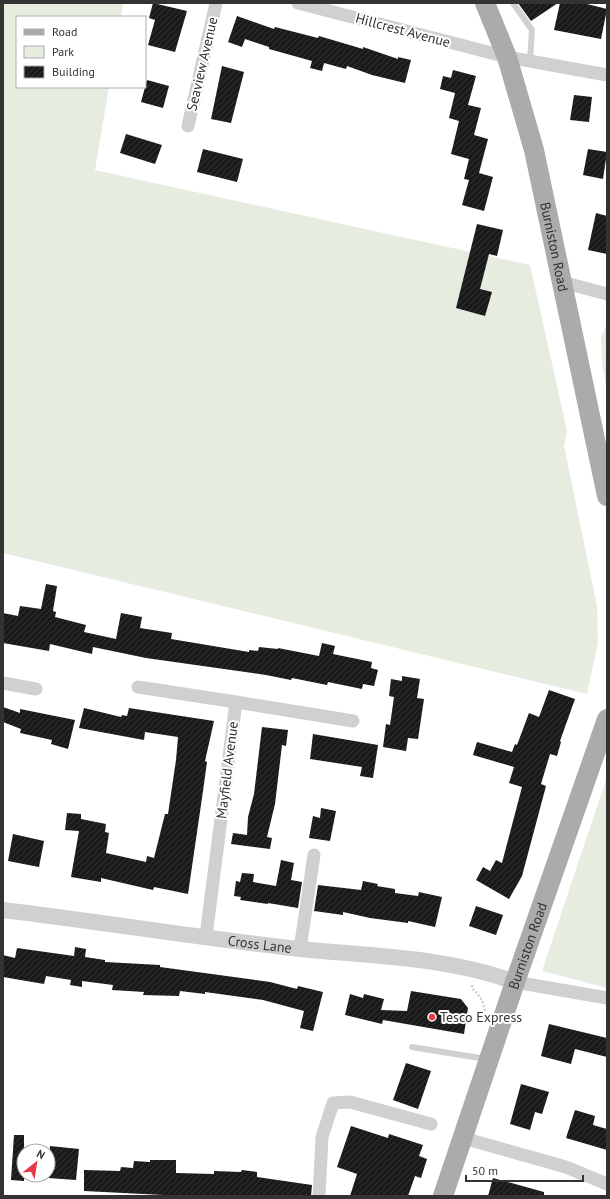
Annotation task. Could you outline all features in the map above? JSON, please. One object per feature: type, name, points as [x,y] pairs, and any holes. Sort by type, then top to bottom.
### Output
[{"type":"main road","name":"Burniston Road","points":[[488,4],[508,57],[534,150],[607,496]]},
{"type":"main road","name":"Burniston Road","points":[[443,1196],[515,982],[607,719]]},
{"type":"street","name":"Seaview Avenue","points":[[188,126],[216,3]]},
{"type":"street","name":"Hillcrest Avenue","points":[[298,3],[508,57],[607,74]]},
{"type":"street","points":[[562,282],[607,294]]},
{"type":"street","points":[[3,683],[36,689]]},
{"type":"street","name":"Mayfield Avenue","points":[[138,687],[236,702],[206,936]]},
{"type":"street","points":[[236,702],[353,721]]},
{"type":"street","points":[[300,948],[314,855]]},
{"type":"street","name":"Cross Lane","points":[[3,910],[300,948],[407,959],[470,968],[491,973],[515,982]]},
{"type":"street","points":[[515,982],[607,998]]},
{"type":"street","points":[[319,1196],[322,1137],[333,1104],[350,1102],[431,1124]]},
{"type":"street","points":[[463,1138],[566,1168],[607,1184]]},
{"type":"lane","points":[[512,3],[532,30],[530,61]]},
{"type":"lane","points":[[412,1047],[489,1059]]},
{"type":"green space","points":[[3,3],[123,3],[121,16],[16,16],[16,88],[109,88],[95,170],[530,265],[567,431],[564,446],[597,606],[598,643],[587,694],[3,553]]},
{"type":"green space","points":[[607,323],[607,391],[602,364],[601,337]]},
{"type":"green space","points":[[607,777],[607,988],[542,971]]},
{"type":"building","points":[[153,3],[187,11],[175,52],[148,45],[155,20],[149,18]]},
{"type":"building","points":[[518,3],[558,3],[531,21]]},
{"type":"building","points":[[560,3],[583,3],[607,9],[601,39],[554,30]]},
{"type":"building","points":[[237,16],[274,29],[275,27],[318,38],[319,36],[363,49],[363,47],[398,59],[398,57],[411,60],[405,83],[372,75],[347,66],[346,69],[324,63],[322,71],[310,68],[312,61],[269,49],[269,47],[245,39],[242,47],[228,42]]},
{"type":"building","points":[[222,66],[244,72],[231,123],[211,119]]},
{"type":"building","points":[[453,70],[476,76],[468,105],[481,108],[474,135],[488,139],[479,173],[493,177],[484,211],[462,205],[469,180],[464,179],[469,159],[451,154],[459,121],[449,118],[455,93],[440,89],[443,76],[451,78]]},
{"type":"building","points":[[147,80],[169,86],[163,108],[141,102]]},
{"type":"building","points":[[574,95],[592,97],[589,122],[570,120]]},
{"type":"building","points":[[126,134],[162,145],[155,164],[120,153]]},
{"type":"building","points":[[203,149],[243,159],[237,182],[197,172]]},
{"type":"building","points":[[588,149],[607,152],[603,179],[583,175]]},
{"type":"building","points":[[596,213],[607,216],[607,254],[588,250]]},
{"type":"building","points":[[477,224],[503,230],[497,256],[489,254],[480,289],[492,292],[485,316],[456,308]]},
{"type":"building","points":[[46,584],[57,586],[53,611],[56,612],[55,617],[86,625],[84,632],[116,639],[121,613],[142,617],[140,628],[172,633],[171,639],[249,652],[249,650],[258,651],[259,647],[278,648],[319,656],[322,643],[335,646],[333,654],[372,662],[371,668],[378,670],[374,686],[363,684],[362,689],[328,682],[327,685],[292,678],[291,680],[146,658],[93,647],[92,654],[50,644],[49,651],[3,643],[3,613],[18,616],[20,606],[41,609]]},
{"type":"building","points":[[402,676],[420,679],[417,698],[424,699],[418,739],[408,738],[406,751],[383,747],[386,724],[390,725],[394,697],[389,696],[391,679],[402,681]]},
{"type":"building","points":[[549,690],[575,699],[560,741],[557,756],[550,754],[541,784],[546,786],[522,876],[509,899],[476,880],[483,867],[490,871],[496,860],[502,863],[522,787],[509,783],[514,767],[473,755],[477,742],[512,752],[515,744],[517,745],[529,713],[539,717]]},
{"type":"building","points":[[3,707],[20,713],[20,709],[75,720],[68,749],[51,744],[52,740],[20,733],[21,729],[3,722]]},
{"type":"building","points":[[84,708],[121,717],[122,715],[127,716],[129,708],[214,721],[205,761],[207,762],[188,894],[154,887],[153,890],[101,878],[101,882],[71,877],[79,831],[65,830],[67,813],[81,814],[81,819],[106,824],[105,832],[109,833],[106,853],[146,862],[147,856],[154,858],[165,814],[168,814],[178,737],[145,732],[144,740],[79,728]]},
{"type":"building","points":[[262,727],[288,730],[286,746],[282,745],[275,804],[267,837],[272,838],[270,849],[231,844],[233,833],[247,835],[248,817],[254,794]]},
{"type":"building","points":[[313,734],[378,745],[373,778],[360,776],[362,767],[310,759]]},
{"type":"building","points":[[321,808],[336,811],[330,841],[309,838],[313,816],[320,818]]},
{"type":"building","points":[[13,834],[44,841],[39,867],[8,861]]},
{"type":"building","points":[[281,860],[294,863],[291,880],[302,882],[298,908],[240,900],[241,897],[234,896],[236,881],[240,882],[242,873],[254,874],[253,882],[276,886]]},
{"type":"building","points":[[363,881],[378,884],[377,886],[395,889],[395,893],[418,896],[419,892],[442,897],[435,927],[408,921],[408,923],[370,918],[343,912],[343,915],[314,911],[318,885],[361,890]]},
{"type":"building","points":[[476,906],[503,915],[496,935],[469,926]]},
{"type":"building","points":[[75,947],[86,949],[85,957],[105,960],[105,962],[160,965],[160,967],[270,982],[297,989],[298,986],[323,992],[313,1031],[300,1028],[304,1011],[263,1000],[205,992],[205,994],[180,991],[179,996],[143,995],[144,992],[112,990],[113,985],[82,981],[82,987],[70,985],[71,980],[46,976],[44,984],[3,977],[3,955],[15,958],[17,948],[74,956]]},
{"type":"building","name":"Tesco Express","points":[[411,991],[461,999],[468,1008],[464,1034],[383,1020],[382,1024],[345,1015],[350,994],[363,998],[364,994],[384,999],[381,1010],[407,1011]]},
{"type":"building","points":[[549,1024],[607,1038],[607,1057],[575,1049],[571,1064],[541,1056]]},
{"type":"building","points":[[406,1063],[431,1071],[418,1109],[393,1100]]},
{"type":"building","points":[[521,1084],[549,1092],[542,1114],[535,1112],[530,1130],[510,1124]]},
{"type":"building","points":[[575,1110],[595,1116],[593,1125],[607,1129],[607,1150],[566,1138]]},
{"type":"building","points":[[351,1126],[388,1138],[389,1134],[423,1145],[419,1156],[427,1159],[421,1178],[415,1176],[408,1196],[350,1196],[357,1174],[337,1167]]},
{"type":"building","points":[[14,1135],[24,1135],[24,1143],[16,1143],[16,1180],[11,1180]]},
{"type":"building","points":[[56,1147],[79,1149],[76,1180],[56,1179]]},
{"type":"building","points":[[150,1160],[176,1160],[176,1173],[214,1174],[214,1171],[241,1172],[242,1170],[257,1172],[257,1177],[312,1185],[311,1196],[183,1196],[84,1191],[84,1170],[120,1171],[121,1167],[133,1168],[134,1161],[150,1162]]},
{"type":"building","points":[[493,1178],[544,1192],[544,1196],[488,1196]]},
{"type":"place","name":"Tesco Express","points":[[432,1017]]}]
